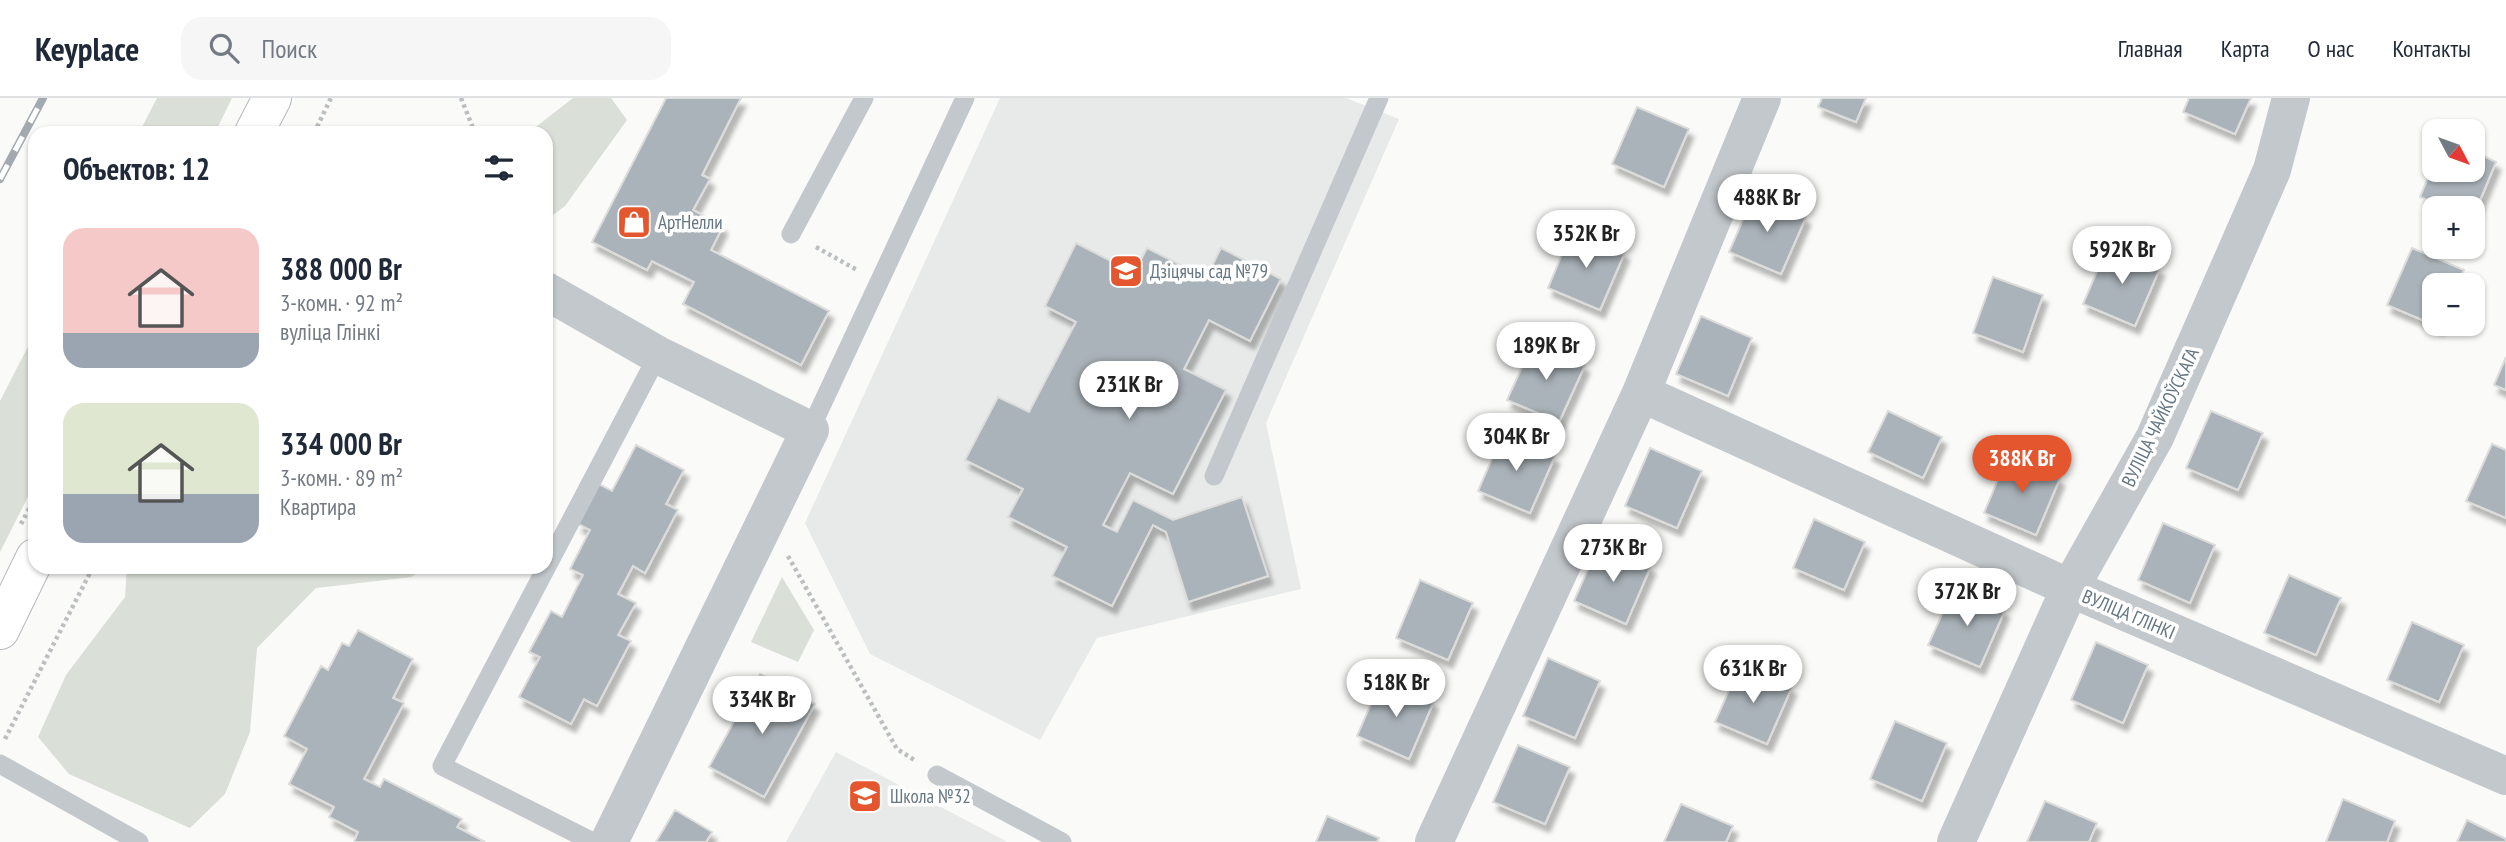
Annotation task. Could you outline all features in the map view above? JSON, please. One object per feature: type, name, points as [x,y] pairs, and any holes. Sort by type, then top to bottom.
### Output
[{"type":"main road","points":[[0,630],[28,572]]},
{"type":"street","points":[[1434,842],[1641,393],[1762,98]]},
{"type":"street","name":"ВУЛІЦА ЧАЙКОЎСКАГА","points":[[1955,842],[2070,588],[2155,436],[2272,170],[2291,98]]},
{"type":"street","points":[[553,295],[658,355],[810,430],[609,842]]},
{"type":"street","name":"ВУЛІЦА ГЛІНКІ","points":[[1641,393],[2070,588],[2506,776]]},
{"type":"lane","points":[[791,234],[864,98]]},
{"type":"lane","points":[[810,430],[965,98]]},
{"type":"lane","points":[[1214,477],[1378,98]]},
{"type":"lane","points":[[553,555],[658,355]]},
{"type":"lane","points":[[543,574],[442,766],[593,842]]},
{"type":"lane","points":[[0,764],[139,842]]},
{"type":"lane","points":[[937,775],[1062,842]]},
{"type":"path","points":[[317,126],[331,98]]},
{"type":"path","points":[[461,98],[472,126]]},
{"type":"path","points":[[791,234],[879,283]]},
{"type":"path","points":[[767,519],[897,749],[937,775]]},
{"type":"path","points":[[0,749],[89,574]]},
{"type":"shaded area","points":[[157,98],[232,98],[218,126],[143,126]]},
{"type":"shaded area","points":[[573,98],[611,98],[627,120],[565,206],[553,215],[553,126],[537,126]]},
{"type":"shaded area","name":"Дзіцячы сад №79","points":[[1000,98],[1346,98],[1399,119],[1266,423],[1301,589],[1097,638],[1040,740],[870,654],[805,523]]},
{"type":"shaded area","points":[[28,347],[28,497],[0,552],[0,401]]},
{"type":"shaded area","points":[[127,574],[415,574],[412,577],[316,588],[257,648],[250,732],[225,794],[190,828],[69,774],[38,737],[66,675],[125,597]]},
{"type":"shaded area","points":[[782,577],[814,630],[798,662],[751,642]]},
{"type":"shaded area","name":"Школа №32","points":[[836,752],[1002,839],[1007,842],[786,842]]},
{"type":"building","points":[[666,98],[741,98],[702,175],[710,179],[693,210],[723,226],[711,250],[829,311],[801,365],[683,304],[694,282],[652,261],[647,270],[592,242]]},
{"type":"building","points":[[1822,98],[1866,98],[1856,122],[1818,107]]},
{"type":"building","points":[[2189,98],[2251,98],[2235,134],[2183,112]]},
{"type":"building","points":[[1637,107],[1689,129],[1664,187],[1612,164]]},
{"type":"building","points":[[2485,157],[2496,162],[2482,196],[2420,197],[2426,182],[2485,182]]},
{"type":"building","points":[[1754,194],[1806,217],[1781,274],[1729,252]]},
{"type":"building","points":[[1572,230],[1625,252],[1600,310],[1548,288]]},
{"type":"building","points":[[1076,243],[1134,273],[1147,248],[1206,278],[1221,248],[1281,279],[1250,341],[1209,320],[1184,369],[1226,390],[1173,494],[1130,473],[1103,525],[1117,532],[1133,500],[1173,520],[1242,497],[1268,576],[1188,602],[1166,532],[1153,525],[1112,606],[1052,576],[1067,547],[1008,517],[1023,489],[965,460],[998,397],[1029,412],[1076,322],[1045,306]]},
{"type":"building","points":[[2108,246],[2160,268],[2135,326],[2083,304]]},
{"type":"building","points":[[2412,248],[2422,252],[2422,259],[2438,259],[2464,270],[2463,273],[2422,273],[2422,320],[2387,305]]},
{"type":"building","points":[[1993,277],[2043,295],[2023,352],[1973,333]]},
{"type":"building","points":[[1701,316],[1752,338],[1728,396],[1676,374]]},
{"type":"building","points":[[1533,343],[1585,365],[1559,422],[1507,400]]},
{"type":"building","points":[[2506,357],[2506,390],[2494,385]]},
{"type":"building","points":[[1888,411],[1942,437],[1923,478],[1868,452]]},
{"type":"building","points":[[2211,411],[2263,433],[2238,490],[2186,468]]},
{"type":"building","points":[[1503,433],[1555,456],[1530,513],[1478,491]]},
{"type":"building","points":[[2492,444],[2506,450],[2506,518],[2466,501]]},
{"type":"building","points":[[636,445],[684,470],[666,504],[678,510],[645,573],[633,566],[618,594],[636,603],[618,635],[631,641],[597,706],[584,699],[571,724],[519,697],[540,657],[529,652],[551,611],[562,617],[583,575],[570,569],[590,530],[578,524],[599,484],[612,491]]},
{"type":"building","points":[[1650,448],[1702,471],[1677,528],[1625,506]]},
{"type":"building","points":[[2008,455],[2060,478],[2036,535],[1984,513]]},
{"type":"building","points":[[1814,519],[1865,542],[1844,590],[1793,568]]},
{"type":"building","points":[[2163,523],[2215,545],[2190,603],[2138,580]]},
{"type":"building","points":[[1599,544],[1651,566],[1626,624],[1574,601]]},
{"type":"building","points":[[2289,575],[2341,598],[2316,655],[2264,633]]},
{"type":"building","points":[[1420,580],[1473,603],[1448,660],[1396,638]]},
{"type":"building","points":[[1954,588],[2005,610],[1980,667],[1928,645]]},
{"type":"building","points":[[2412,622],[2464,645],[2439,702],[2387,680]]},
{"type":"building","points":[[358,630],[413,659],[393,698],[404,703],[364,779],[380,787],[384,779],[462,819],[457,827],[485,842],[354,842],[358,832],[329,817],[334,807],[289,784],[307,749],[284,736],[321,666],[328,670],[342,643],[349,646]]},
{"type":"building","points":[[2096,642],[2148,665],[2123,723],[2071,700]]},
{"type":"building","points":[[1548,658],[1600,681],[1575,738],[1523,716]]},
{"type":"building","points":[[1740,665],[1792,687],[1767,744],[1715,722]]},
{"type":"building","points":[[760,674],[815,704],[764,797],[709,767]]},
{"type":"building","points":[[1382,678],[1434,701],[1409,759],[1357,736]]},
{"type":"building","points":[[1895,721],[1947,743],[1922,801],[1870,779]]},
{"type":"building","points":[[1518,745],[1570,767],[1545,824],[1493,802]]},
{"type":"building","points":[[2343,799],[2395,821],[2387,842],[2326,842]]},
{"type":"building","points":[[2045,801],[2097,823],[2089,842],[2027,842]]},
{"type":"building","points":[[1681,804],[1733,826],[1726,842],[1664,842]]},
{"type":"building","points":[[675,810],[712,832],[706,842],[656,842]]},
{"type":"building","points":[[1327,816],[1379,838],[1377,842],[1316,842]]},
{"type":"building","points":[[2467,820],[2506,839],[2506,842],[2457,842]]},
{"type":"railway","points":[[28,126],[43,98]]},
{"type":"railway","points":[[0,179],[28,126]]},
{"type":"place","name":"АртНелли","points":[[634,222]]},
{"type":"place","name":"Дзіцячы сад №79","points":[[1126,271]]},
{"type":"place","name":"Школа №32","points":[[865,796]]}]
